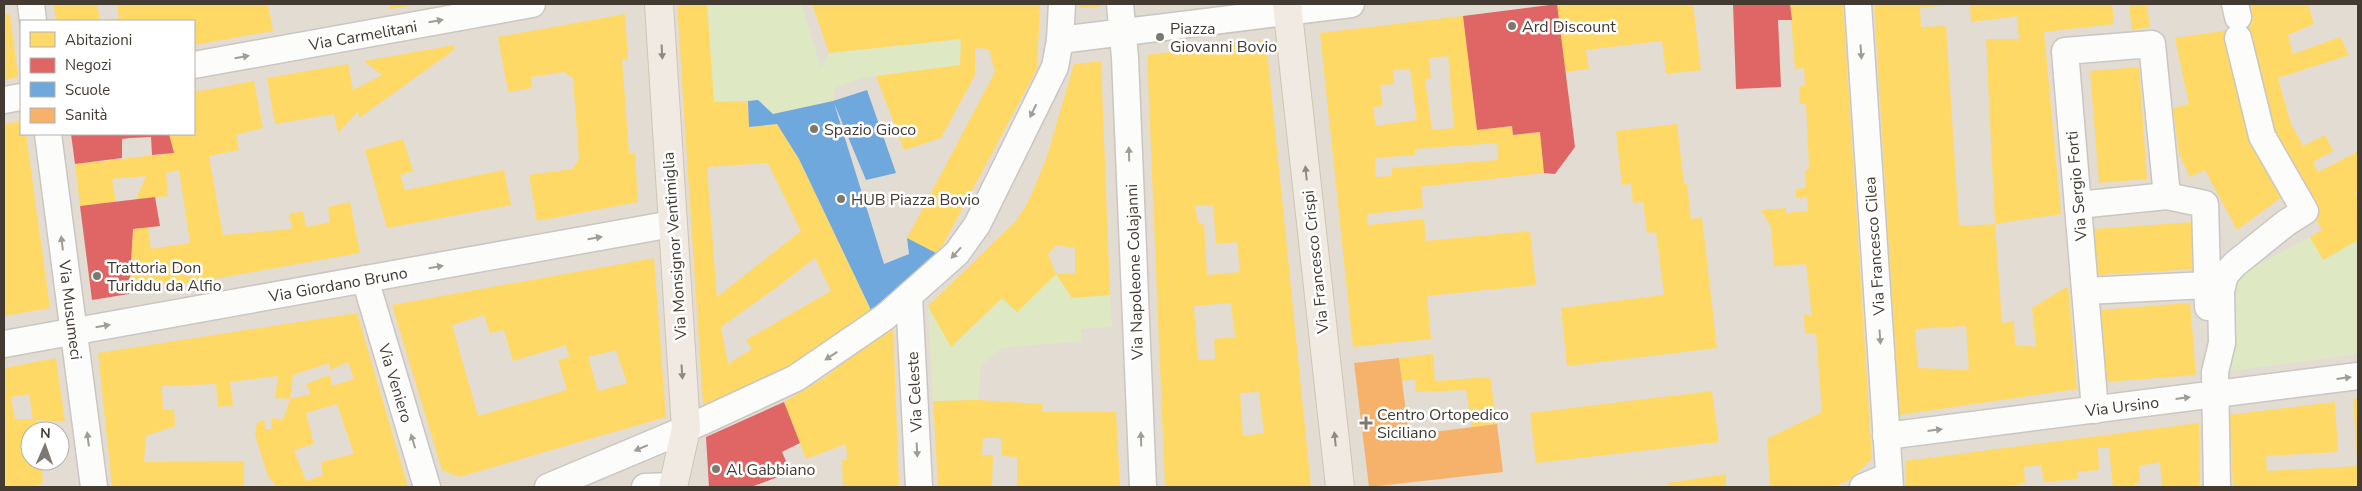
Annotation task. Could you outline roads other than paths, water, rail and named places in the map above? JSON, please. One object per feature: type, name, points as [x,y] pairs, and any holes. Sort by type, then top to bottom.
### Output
[{"type":"main road","name":"Via Monsignor Ventimiglia","points":[[659,4],[686,430],[673,486]]},
{"type":"main road","name":"Via Francesco Crispi","points":[[1289,17],[1340,487]]},
{"type":"street","points":[[31,4],[33,20]]},
{"type":"street","name":"Via Carmelitani","points":[[195,65],[532,4]]},
{"type":"street","points":[[548,487],[686,430],[796,378],[842,348],[909,296],[957,253],[977,225],[1055,67],[1060,40],[1062,4]]},
{"type":"street","points":[[1120,4],[1122,31]]},
{"type":"street","points":[[1060,40],[1238,10],[1289,17],[1351,4]]},
{"type":"street","name":"Via Francesco Cilea","points":[[1858,4],[1889,481]]},
{"type":"street","points":[[2215,383],[2222,343],[2222,292],[2225,275],[2235,264],[2286,223],[2305,211],[2262,136],[2237,20]]},
{"type":"street","name":"Via Napoleone Colajanni","points":[[1122,31],[1125,58],[1143,487]]},
{"type":"street","name":"Via Sergio Forti","points":[[2095,410],[2064,50],[2152,44],[2167,196]]},
{"type":"street","points":[[4,100],[20,97]]},
{"type":"street","name":"Via Musumeci","points":[[48,135],[94,487]]},
{"type":"street","points":[[2078,205],[2167,196],[2205,204],[2210,343],[2215,383],[2217,487]]},
{"type":"street","name":"Via Giordano Bruno","points":[[4,344],[672,224]]},
{"type":"street","name":"Via Veniero","points":[[365,279],[427,487]]},
{"type":"street","points":[[2085,291],[2208,285]]},
{"type":"street","name":"Via Celeste","points":[[909,296],[918,487]]},
{"type":"street","name":"Via Ursino","points":[[1886,436],[2095,410],[2215,383],[2358,376]]},
{"type":"street","points":[[1862,487],[1889,481]]},
{"type":"street","points":[[645,487],[673,486]]},
{"type":"place","name":"Ard Discount","points":[[1512,26]]},
{"type":"place","name":"Piazza Giovanni Bovio","points":[[1160,37]]},
{"type":"place","name":"Spazio Gioco","points":[[814,129]]},
{"type":"place","name":"HUB Piazza Bovio","points":[[841,199]]},
{"type":"place","name":"Trattoria Don Turiddu da Alfio","points":[[97,276]]},
{"type":"place","name":"Centro Ortopedico Siciliano","points":[[1366,423]]},
{"type":"place","name":"Al Gabbiano","points":[[716,469]]}]
